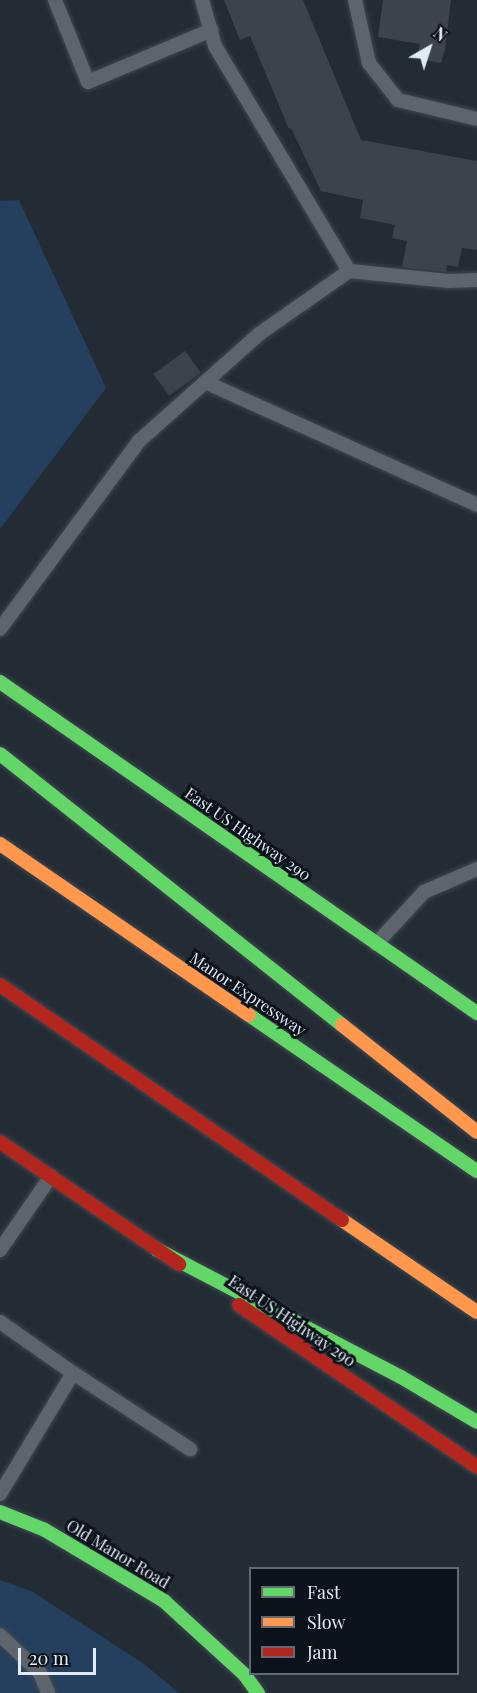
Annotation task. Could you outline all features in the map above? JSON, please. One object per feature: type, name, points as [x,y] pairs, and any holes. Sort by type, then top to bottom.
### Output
[{"type":"main road","name":"East US Highway 290","points":[[0,682],[477,1013]]},
{"type":"main road","points":[[0,754],[477,1132]]},
{"type":"main road","name":"Manor Expressway","points":[[0,844],[477,1172]]},
{"type":"main road","points":[[0,985],[477,1312]]},
{"type":"main road","name":"East US Highway 290","points":[[0,1142],[477,1467]]},
{"type":"main road","points":[[156,1249],[401,1377],[477,1422]]},
{"type":"main road","name":"Old Manor Road","points":[[0,1512],[45,1530],[164,1600],[244,1674],[258,1693]]},
{"type":"lane","points":[[55,0],[88,82],[213,30]]},
{"type":"lane","points":[[202,0],[213,30],[215,46],[349,271]]},
{"type":"lane","points":[[355,0],[369,63],[398,100],[477,119]]},
{"type":"lane","points":[[0,629],[139,441],[259,334],[349,271],[449,281],[477,280]]},
{"type":"lane","points":[[205,382],[477,505]]},
{"type":"lane","points":[[376,944],[424,892],[477,869]]},
{"type":"lane","points":[[0,1250],[51,1176]]},
{"type":"lane","points":[[0,1322],[73,1373],[190,1449]]},
{"type":"lane","points":[[0,1494],[73,1373]]},
{"type":"lane","points":[[0,1635],[40,1673],[48,1693]]},
{"type":"shaded area","points":[[19,200],[106,388],[0,529],[0,201]]},
{"type":"shaded area","points":[[0,1580],[33,1592],[144,1664],[179,1693],[0,1693]]},
{"type":"building","points":[[224,0],[303,0],[361,140],[477,161],[477,250],[462,248],[458,267],[447,265],[446,272],[402,267],[407,241],[392,238],[395,225],[360,218],[363,200],[321,191],[291,128],[289,129],[250,36],[240,40]]},
{"type":"building","points":[[383,0],[451,0],[441,63],[417,59],[420,44],[378,37]]},
{"type":"building","points":[[185,351],[201,373],[169,396],[153,374]]},
{"type":"traffic: fast","points":[[0,682],[477,1013]]},
{"type":"traffic: fast","points":[[0,754],[342,1025]]},
{"type":"traffic: fast","points":[[249,1015],[477,1171]]},
{"type":"traffic: fast","points":[[156,1249],[401,1377],[477,1422]]},
{"type":"traffic: fast","points":[[0,1512],[45,1530],[164,1601],[244,1674],[258,1693]]},
{"type":"traffic: slow","points":[[0,844],[249,1015]]},
{"type":"traffic: slow","points":[[342,1025],[477,1132]]},
{"type":"traffic: slow","points":[[342,1220],[477,1312]]},
{"type":"traffic: jam","points":[[0,985],[342,1220]]},
{"type":"traffic: jam","points":[[0,1142],[179,1264]]},
{"type":"traffic: jam","points":[[239,1305],[477,1467]]}]
